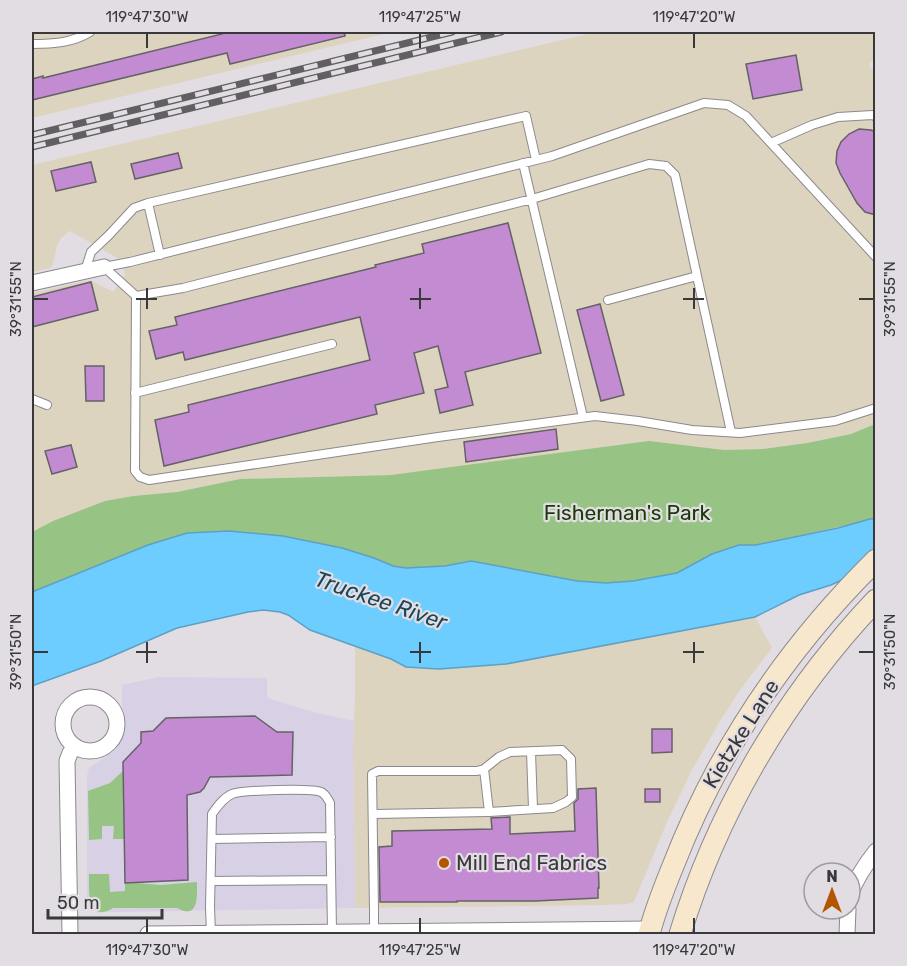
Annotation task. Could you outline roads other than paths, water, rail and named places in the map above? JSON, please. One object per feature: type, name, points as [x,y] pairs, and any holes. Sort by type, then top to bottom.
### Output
[{"type":"main road","name":"Kietzke Lane","points":[[651,933],[664,890],[696,810],[735,737],[814,626],[876,560]]},
{"type":"main road","name":"Kietzke Lane","points":[[680,934],[697,882],[721,827],[760,753],[805,686],[853,625],[876,600]]},
{"type":"main road","points":[[680,934],[671,921],[672,904],[685,865],[685,853],[681,845]]},
{"type":"street","points":[[32,283],[104,267]]},
{"type":"street","points":[[70,934],[67,761],[75,746]]},
{"type":"street","points":[[862,870],[876,851]]},
{"type":"street","points":[[148,934],[651,933]]},
{"type":"lane","points":[[32,44],[67,42],[90,32]]},
{"type":"lane","points":[[104,267],[160,255],[552,156],[704,103],[728,105],[746,116],[875,254]]},
{"type":"lane","points":[[85,271],[90,252],[134,208],[148,203],[526,117],[536,160]]},
{"type":"lane","points":[[771,143],[812,125],[838,117],[876,117]]},
{"type":"lane","points":[[523,163],[583,417]]},
{"type":"lane","points":[[136,296],[183,288],[531,199],[649,164],[666,166],[675,175],[731,432]]},
{"type":"lane","points":[[148,203],[160,255]]},
{"type":"lane","points":[[104,267],[136,296],[135,471],[140,477],[149,480],[583,417],[595,416],[692,430],[741,433],[835,422],[876,408]]},
{"type":"lane","points":[[608,300],[697,276]]},
{"type":"lane","points":[[135,393],[332,344]]},
{"type":"lane","points":[[32,399],[47,405]]},
{"type":"lane","points":[[373,814],[489,812],[553,808],[572,797],[572,759],[562,750],[510,752],[477,771],[378,771],[372,774],[374,932]]},
{"type":"lane","points":[[531,752],[533,808]]},
{"type":"lane","points":[[484,769],[489,812]]},
{"type":"lane","points":[[211,934],[212,814],[219,804],[234,793],[304,789],[322,793],[330,804],[331,880],[322,933]]},
{"type":"lane","points":[[212,839],[331,837]]},
{"type":"lane","points":[[211,881],[331,880]]},
{"type":"water","name":"Truckee River","points":[[875,519],[875,569],[799,595],[755,617],[506,664],[439,669],[406,667],[391,659],[310,630],[288,615],[263,610],[177,628],[101,661],[32,686],[32,592],[148,545],[187,533],[229,531],[283,536],[342,548],[393,566],[406,568],[445,566],[471,561],[577,581],[606,583],[677,573],[712,554],[739,545],[756,545]]},
{"type":"railway","points":[[32,135],[452,32]]},
{"type":"railway","points":[[32,147],[501,32]]},
{"type":"place","name":"Mill End Fabrics","points":[[444,863]]},
{"type":"park label","name":"Fisherman's Park","points":[[627,513]]}]
